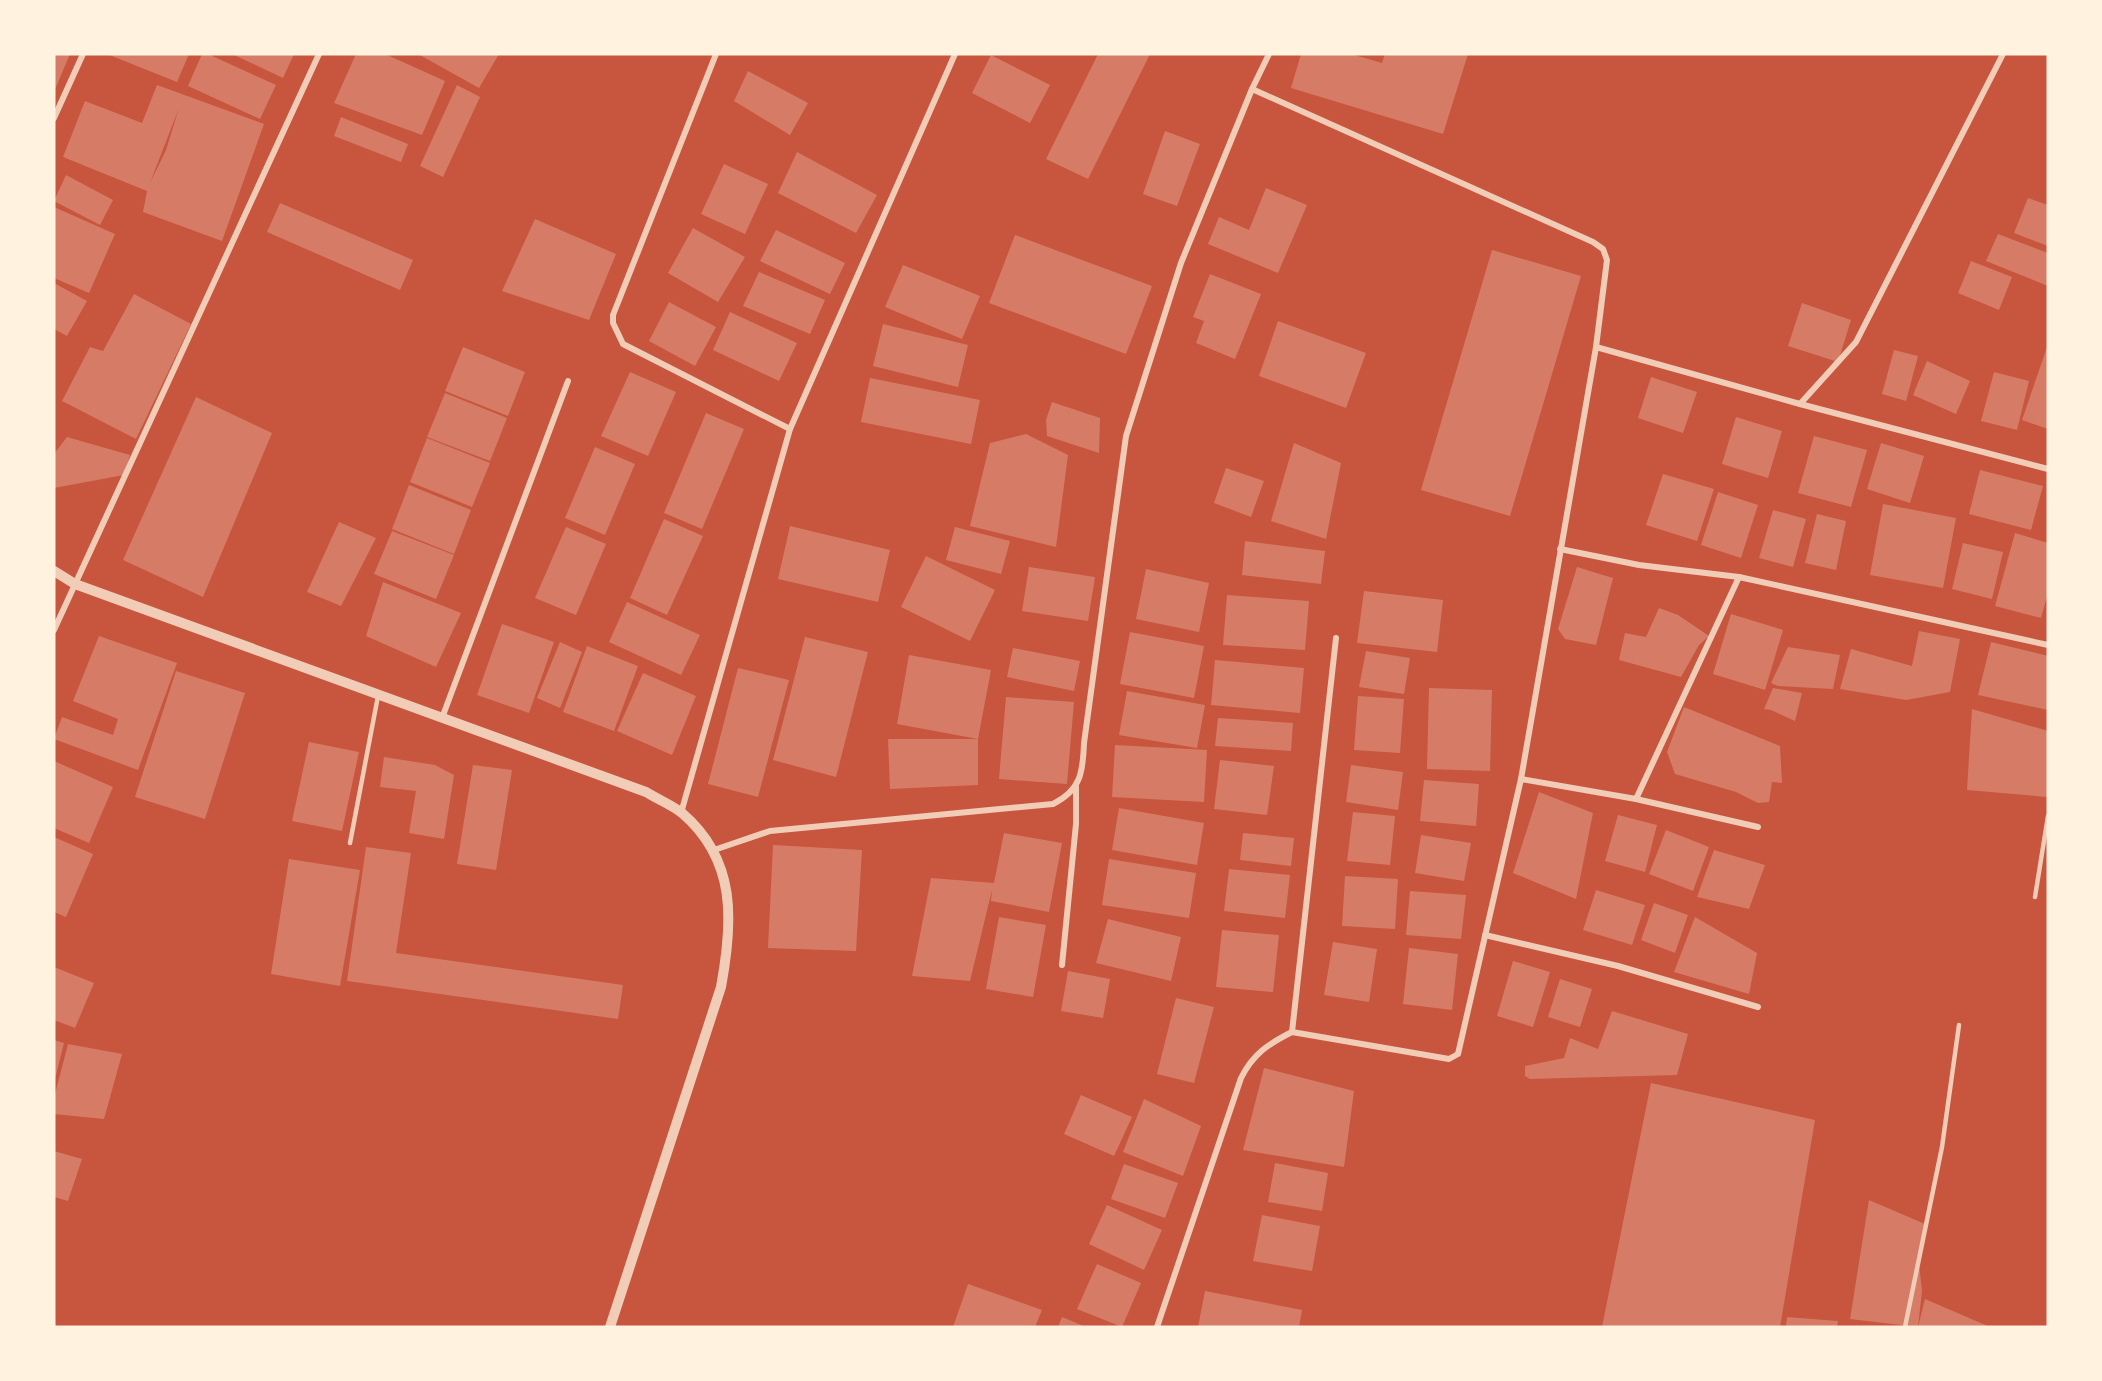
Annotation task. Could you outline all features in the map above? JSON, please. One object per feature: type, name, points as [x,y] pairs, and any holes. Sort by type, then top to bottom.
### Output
[{"type":"street","points":[[54,118],[83,54]]},
{"type":"street","points":[[54,630],[319,54]]},
{"type":"street","points":[[716,54],[613,315],[613,323],[623,344],[790,429]]},
{"type":"street","points":[[681,813],[790,429],[956,54]]},
{"type":"street","points":[[714,850],[770,831],[1053,804],[1067,797],[1076,786],[1083,769],[1084,743],[1126,436],[1181,263],[1252,88],[1269,54]]},
{"type":"street","points":[[1800,404],[1856,342],[2003,54]]},
{"type":"street","points":[[1158,1327],[1240,1078],[1250,1060],[1265,1046],[1292,1032],[1449,1059],[1458,1054],[1521,779],[1596,347],[1607,260],[1603,249],[1593,242],[1252,88]]},
{"type":"street","points":[[1596,347],[1800,404],[2048,469]]},
{"type":"street","points":[[442,718],[568,381]]},
{"type":"street","points":[[1560,549],[1639,565],[1739,577],[2048,645]]},
{"type":"street","points":[[54,571],[75,584],[646,792],[681,813],[714,850],[727,887],[729,943],[721,987],[610,1327]]},
{"type":"street","points":[[1636,799],[1739,577]]},
{"type":"street","points":[[1292,1032],[1336,638]]},
{"type":"street","points":[[1521,779],[1636,799],[1758,827]]},
{"type":"street","points":[[1062,964],[1076,824],[1076,786]]},
{"type":"street","points":[[1485,935],[1618,966],[1758,1007]]},
{"type":"lane","points":[[350,843],[378,696]]},
{"type":"lane","points":[[2036,897],[2048,816]]},
{"type":"lane","points":[[1905,1327],[1942,1147],[1959,1025]]},
{"type":"building","points":[[54,54],[70,54],[54,92]]},
{"type":"building","points":[[107,54],[189,54],[177,82]]},
{"type":"building","points":[[202,54],[208,54],[276,85],[260,119],[188,86]]},
{"type":"building","points":[[232,54],[294,54],[283,78]]},
{"type":"building","points":[[356,54],[385,54],[445,81],[422,135],[334,103]]},
{"type":"building","points":[[418,54],[499,54],[479,88]]},
{"type":"building","points":[[1098,54],[1150,54],[1088,179],[1046,159]]},
{"type":"building","points":[[1301,54],[1351,54],[1382,63],[1385,54],[1468,54],[1443,134],[1291,88]]},
{"type":"building","points":[[991,55],[1050,85],[1030,123],[972,93]]},
{"type":"building","points":[[748,71],[808,103],[790,135],[734,101]]},
{"type":"building","points":[[157,85],[264,124],[222,241],[143,212],[147,191],[63,157],[85,101],[142,123]],"holes":[[[179,108],[166,150],[150,183]]]},
{"type":"building","points":[[457,85],[480,97],[443,177],[420,166]]},
{"type":"building","points":[[341,117],[408,144],[401,162],[334,136]]},
{"type":"building","points":[[1165,131],[1200,144],[1177,206],[1143,194]]},
{"type":"building","points":[[797,152],[877,195],[856,233],[778,193]]},
{"type":"building","points":[[724,164],[768,184],[745,234],[701,214]]},
{"type":"building","points":[[66,175],[113,200],[100,225],[54,201]]},
{"type":"building","points":[[1266,188],[1307,205],[1278,273],[1208,244],[1219,217],[1249,230]]},
{"type":"building","points":[[2028,198],[2048,205],[2048,246],[2014,233]]},
{"type":"building","points":[[280,203],[413,260],[400,290],[267,232]]},
{"type":"building","points":[[54,207],[115,234],[89,293],[54,278]]},
{"type":"building","points":[[535,219],[616,254],[589,320],[502,291]]},
{"type":"building","points":[[693,228],[745,257],[718,302],[668,273]]},
{"type":"building","points":[[776,230],[845,263],[830,294],[760,261]]},
{"type":"building","points":[[1998,234],[2048,253],[2048,286],[1986,261]]},
{"type":"building","points":[[1015,235],[1152,286],[1126,354],[989,303]]},
{"type":"building","points":[[1492,250],[1581,276],[1510,516],[1421,490]]},
{"type":"building","points":[[1971,261],[2012,277],[1999,310],[1958,293]]},
{"type":"building","points":[[903,265],[980,296],[962,339],[885,307]]},
{"type":"building","points":[[759,272],[825,300],[810,334],[743,306]]},
{"type":"building","points":[[1210,274],[1261,294],[1235,359],[1196,343],[1204,321],[1193,317]]},
{"type":"building","points":[[54,283],[87,301],[67,336],[54,329]]},
{"type":"building","points":[[134,294],[191,324],[136,439],[62,401],[90,347],[103,351]]},
{"type":"building","points":[[669,302],[716,327],[695,366],[649,341]]},
{"type":"building","points":[[1802,303],[1851,320],[1838,362],[1788,346]]},
{"type":"building","points":[[730,312],[797,343],[779,381],[713,350]]},
{"type":"building","points":[[1278,321],[1366,353],[1346,408],[1259,376]]},
{"type":"building","points":[[883,324],[968,345],[958,387],[873,366]]},
{"type":"building","points":[[2048,344],[2048,429],[2022,420]]},
{"type":"building","points":[[463,347],[525,372],[508,416],[445,391]]},
{"type":"building","points":[[1894,350],[1918,356],[1906,401],[1882,394]]},
{"type":"building","points":[[1927,361],[1970,381],[1956,414],[1913,395]]},
{"type":"building","points":[[630,372],[676,392],[648,456],[601,436]]},
{"type":"building","points":[[1994,372],[2029,381],[2017,430],[1981,421]]},
{"type":"building","points":[[1651,377],[1697,392],[1683,433],[1638,418]]},
{"type":"building","points":[[870,378],[980,400],[971,444],[861,422]]},
{"type":"building","points":[[445,393],[507,418],[490,461],[427,437]]},
{"type":"building","points":[[196,397],[272,433],[203,597],[123,560]]},
{"type":"building","points":[[1052,402],[1100,418],[1099,453],[1047,436],[1046,420]]},
{"type":"building","points":[[706,413],[744,429],[702,529],[664,513]]},
{"type":"building","points":[[1736,417],[1782,431],[1768,478],[1722,464]]},
{"type":"building","points":[[1026,434],[1068,455],[1056,547],[970,526],[990,443]]},
{"type":"building","points":[[1814,436],[1867,450],[1851,507],[1798,493]]},
{"type":"building","points":[[67,437],[130,455],[124,475],[54,488],[54,454]]},
{"type":"building","points":[[427,438],[490,463],[472,507],[410,482]]},
{"type":"building","points":[[1294,443],[1341,463],[1326,539],[1271,521]]},
{"type":"building","points":[[1881,443],[1924,456],[1910,503],[1867,489]]},
{"type":"building","points":[[595,447],[635,464],[605,535],[565,518]]},
{"type":"building","points":[[1226,468],[1264,481],[1251,517],[1214,503]]},
{"type":"building","points":[[1980,470],[2043,486],[2031,530],[1969,514]]},
{"type":"building","points":[[1663,474],[1714,489],[1697,541],[1646,525]]},
{"type":"building","points":[[409,485],[471,510],[454,554],[392,529]]},
{"type":"building","points":[[1718,492],[1758,505],[1741,558],[1701,545]]},
{"type":"building","points":[[1883,504],[1956,518],[1943,588],[1870,575]]},
{"type":"building","points":[[1773,510],[1806,519],[1793,567],[1759,558]]},
{"type":"building","points":[[1817,514],[1846,521],[1836,570],[1805,563]]},
{"type":"building","points":[[664,519],[703,536],[667,615],[630,598]]},
{"type":"building","points":[[339,522],[376,538],[341,606],[307,592]]},
{"type":"building","points":[[790,526],[890,550],[878,602],[778,579]]},
{"type":"building","points":[[566,527],[606,544],[576,615],[535,598]]},
{"type":"building","points":[[955,527],[1010,541],[1001,574],[946,560]]},
{"type":"building","points":[[392,531],[454,555],[436,599],[374,574]]},
{"type":"building","points":[[2015,533],[2048,543],[2048,593],[2041,618],[1995,606]]},
{"type":"building","points":[[1245,541],[1325,551],[1321,584],[1242,575]]},
{"type":"building","points":[[1963,543],[2003,552],[1992,599],[1952,589]]},
{"type":"building","points":[[926,556],[995,590],[970,641],[901,607]]},
{"type":"building","points":[[1029,567],[1095,577],[1088,621],[1022,611]]},
{"type":"building","points":[[1577,567],[1613,578],[1596,645],[1565,639],[1558,629]]},
{"type":"building","points":[[1146,569],[1209,583],[1199,632],[1136,619]]},
{"type":"building","points":[[383,582],[461,613],[436,667],[366,636]]},
{"type":"building","points":[[1364,591],[1443,600],[1437,652],[1357,643]]},
{"type":"building","points":[[1227,595],[1309,601],[1305,650],[1223,645]]},
{"type":"building","points":[[627,602],[700,635],[681,675],[609,642]]},
{"type":"building","points":[[1659,608],[1678,615],[1709,636],[1699,645],[1681,677],[1619,660],[1625,633],[1646,637]]},
{"type":"building","points":[[1731,614],[1783,630],[1765,690],[1713,674]]},
{"type":"building","points":[[502,624],[554,642],[529,713],[477,695]]},
{"type":"building","points":[[1919,631],[1960,639],[1950,692],[1906,700],[1840,689],[1851,649],[1912,666]]},
{"type":"building","points":[[1130,632],[1204,646],[1194,698],[1120,684]]},
{"type":"building","points":[[99,636],[177,663],[138,770],[54,739],[62,717],[113,735],[118,719],[73,701]]},
{"type":"building","points":[[805,637],[868,652],[836,777],[773,760]]},
{"type":"building","points":[[560,642],[582,652],[560,708],[537,698]]},
{"type":"building","points":[[1991,642],[2048,656],[2048,710],[1978,695]]},
{"type":"building","points":[[587,646],[638,666],[614,731],[563,712]]},
{"type":"building","points":[[1788,647],[1840,655],[1833,689],[1778,686],[1771,683]]},
{"type":"building","points":[[1013,648],[1080,661],[1074,691],[1007,677]]},
{"type":"building","points":[[1366,651],[1410,658],[1404,694],[1359,687]]},
{"type":"building","points":[[909,655],[991,670],[978,739],[897,724]]},
{"type":"building","points":[[1215,660],[1304,668],[1300,713],[1211,705]]},
{"type":"building","points":[[738,668],[789,680],[758,797],[708,784]]},
{"type":"building","points":[[176,671],[245,693],[205,819],[135,797]]},
{"type":"building","points":[[643,673],[696,696],[672,755],[617,731]]},
{"type":"building","points":[[1429,688],[1492,690],[1490,771],[1427,769]]},
{"type":"building","points":[[1773,688],[1802,693],[1795,721],[1764,709]]},
{"type":"building","points":[[1127,691],[1205,705],[1197,748],[1119,735]]},
{"type":"building","points":[[1358,696],[1404,699],[1400,753],[1354,750]]},
{"type":"building","points":[[1006,697],[1074,702],[1067,784],[999,779]]},
{"type":"building","points":[[1684,707],[1780,746],[1782,783],[1772,782],[1769,802],[1758,803],[1736,792],[1675,774],[1667,752]]},
{"type":"building","points":[[1972,709],[2048,731],[2047,797],[1967,790]]},
{"type":"building","points":[[1218,718],[1293,723],[1291,751],[1215,746]]},
{"type":"building","points":[[888,739],[978,739],[978,785],[890,789]]},
{"type":"building","points":[[309,742],[359,752],[342,831],[292,821]]},
{"type":"building","points":[[1115,745],[1207,750],[1204,802],[1112,797]]},
{"type":"building","points":[[384,757],[435,765],[454,775],[444,839],[409,833],[416,791],[380,787]]},
{"type":"building","points":[[1220,760],[1274,766],[1267,815],[1214,809]]},
{"type":"building","points":[[54,761],[113,787],[89,843],[54,828]]},
{"type":"building","points":[[473,765],[512,770],[496,870],[457,864]]},
{"type":"building","points":[[1351,765],[1403,772],[1398,810],[1346,802]]},
{"type":"building","points":[[1424,780],[1479,784],[1476,826],[1420,821]]},
{"type":"building","points":[[1539,792],[1593,813],[1576,899],[1513,873]]},
{"type":"building","points":[[1119,808],[1204,823],[1197,865],[1112,850]]},
{"type":"building","points":[[1353,812],[1395,816],[1390,865],[1347,861]]},
{"type":"building","points":[[1618,815],[1657,825],[1645,872],[1605,861]]},
{"type":"building","points":[[1666,830],[1709,847],[1693,891],[1649,874]]},
{"type":"building","points":[[1004,833],[1062,843],[1049,912],[991,901],[992,890],[970,981],[912,976],[931,878],[994,883]]},
{"type":"building","points":[[1243,833],[1294,838],[1291,866],[1240,860]]},
{"type":"building","points":[[1421,835],[1471,843],[1464,881],[1415,873]]},
{"type":"building","points":[[54,837],[93,854],[66,917],[54,912]]},
{"type":"building","points":[[773,845],[862,850],[856,951],[768,948]]},
{"type":"building","points":[[366,847],[411,853],[396,953],[623,985],[618,1019],[347,981]]},
{"type":"building","points":[[1714,850],[1765,865],[1749,909],[1697,897]]},
{"type":"building","points":[[289,859],[360,870],[340,986],[271,974]]},
{"type":"building","points":[[1109,859],[1196,873],[1189,918],[1102,905]]},
{"type":"building","points":[[1229,869],[1290,875],[1285,918],[1224,911]]},
{"type":"building","points":[[1345,876],[1398,879],[1395,929],[1342,926]]},
{"type":"building","points":[[1596,890],[1645,905],[1632,945],[1583,930]]},
{"type":"building","points":[[1410,891],[1466,895],[1461,939],[1406,935]]},
{"type":"building","points":[[1654,903],[1688,915],[1675,953],[1641,940]]},
{"type":"building","points":[[999,917],[1046,925],[1033,997],[986,989]]},
{"type":"building","points":[[1695,917],[1757,953],[1749,994],[1674,972]]},
{"type":"building","points":[[1108,919],[1181,937],[1171,981],[1096,963]]},
{"type":"building","points":[[1222,930],[1279,935],[1273,992],[1216,987]]},
{"type":"building","points":[[1333,942],[1377,949],[1369,1002],[1324,995]]},
{"type":"building","points":[[1409,948],[1458,954],[1452,1010],[1403,1004]]},
{"type":"building","points":[[1513,961],[1550,972],[1533,1027],[1497,1016]]},
{"type":"building","points":[[54,967],[94,983],[75,1028],[54,1020]]},
{"type":"building","points":[[1068,971],[1110,979],[1103,1018],[1061,1011]]},
{"type":"building","points":[[1560,979],[1592,989],[1580,1027],[1548,1017]]},
{"type":"building","points":[[1176,998],[1214,1007],[1194,1083],[1157,1074]]},
{"type":"building","points":[[1612,1011],[1688,1034],[1677,1075],[1530,1079],[1525,1076],[1525,1066],[1564,1058],[1570,1038],[1598,1049]]},
{"type":"building","points":[[54,1040],[64,1043],[55,1079],[54,1079]]},
{"type":"building","points":[[68,1044],[122,1054],[104,1119],[54,1114],[54,1098]]},
{"type":"building","points":[[1264,1068],[1354,1091],[1344,1167],[1243,1150]]},
{"type":"building","points":[[1651,1083],[1815,1120],[1780,1327],[1602,1327]]},
{"type":"building","points":[[1081,1095],[1132,1117],[1114,1156],[1064,1134]]},
{"type":"building","points":[[1144,1099],[1201,1126],[1183,1176],[1123,1152]]},
{"type":"building","points":[[54,1151],[82,1159],[68,1201],[54,1197]]},
{"type":"building","points":[[1275,1163],[1328,1173],[1322,1211],[1268,1202]]},
{"type":"building","points":[[1124,1164],[1178,1183],[1165,1218],[1111,1199]]},
{"type":"building","points":[[1869,1200],[1925,1224],[1919,1264],[1922,1291],[1918,1327],[1850,1319]]},
{"type":"building","points":[[1107,1205],[1162,1230],[1144,1270],[1089,1244]]},
{"type":"building","points":[[1262,1215],[1320,1226],[1312,1271],[1253,1261]]},
{"type":"building","points":[[1097,1264],[1141,1283],[1122,1327],[1077,1309]]},
{"type":"building","points":[[968,1284],[1042,1310],[1035,1327],[953,1327]]},
{"type":"building","points":[[1205,1291],[1302,1310],[1299,1327],[1198,1327]]},
{"type":"building","points":[[1925,1299],[1990,1327],[1918,1327]]},
{"type":"building","points":[[1062,1317],[1086,1327],[1058,1327]]},
{"type":"building","points":[[1787,1317],[1838,1321],[1837,1327],[1786,1327]]}]
